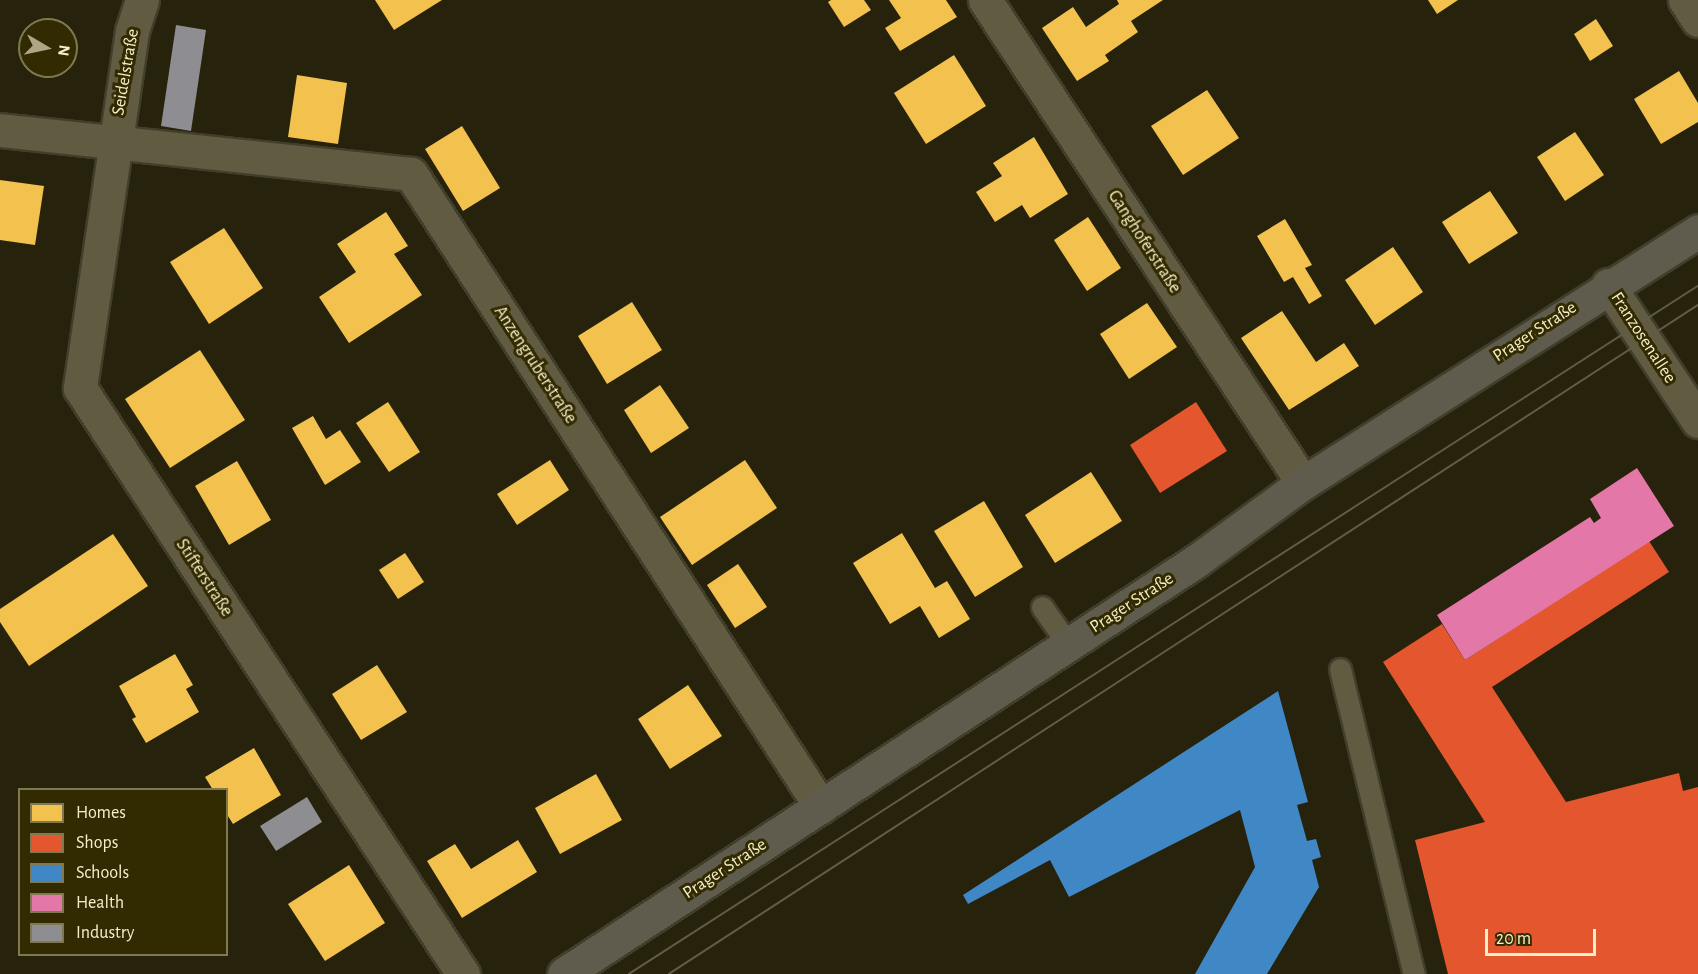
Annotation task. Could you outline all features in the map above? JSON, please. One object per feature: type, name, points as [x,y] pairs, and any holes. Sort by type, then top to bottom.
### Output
[{"type":"main road","name":"Prager Straße","points":[[564,974],[1196,561],[1303,483],[1608,285],[1698,231]]},
{"type":"street","name":"Seidelstraße","points":[[114,144],[132,31],[142,0]]},
{"type":"street","name":"Ganghoferstraße","points":[[985,0],[1303,483]]},
{"type":"street","points":[[1685,0],[1698,20]]},
{"type":"street","points":[[0,130],[114,144]]},
{"type":"street","name":"Anzengruberstraße","points":[[114,144],[411,174],[821,807]]},
{"type":"street","name":"Stifterstraße","points":[[114,144],[80,388],[463,974]]},
{"type":"street","name":"Franzosenallee","points":[[1608,285],[1698,421]]},
{"type":"lane","points":[[1042,607],[1068,644]]},
{"type":"lane","points":[[1340,669],[1414,974]]},
{"type":"building: Homes","points":[[375,0],[442,0],[394,30]]},
{"type":"building: Homes","points":[[831,0],[864,0],[871,10],[844,27],[828,2]]},
{"type":"building: Homes","points":[[889,0],[946,0],[957,17],[900,51],[885,28],[901,18]]},
{"type":"building: Homes","points":[[1117,0],[1163,0],[1131,21],[1138,32],[1105,55],[1109,61],[1077,81],[1042,28],[1073,7],[1086,27],[1119,4]]},
{"type":"building: Homes","points":[[1428,0],[1458,0],[1437,14]]},
{"type":"building: Homes","points":[[1596,19],[1613,46],[1590,61],[1574,34]]},
{"type":"building: Homes","points":[[954,55],[986,106],[926,144],[894,93]]},
{"type":"building: Homes","points":[[1679,71],[1698,103],[1698,122],[1661,144],[1634,99]]},
{"type":"building: Homes","points":[[297,75],[347,83],[338,144],[288,137]]},
{"type":"building: Homes","points":[[1207,90],[1239,138],[1183,175],[1151,126]]},
{"type":"building: Homes","points":[[462,126],[500,188],[463,211],[425,149]]},
{"type":"building: Homes","points":[[1575,132],[1604,175],[1565,201],[1537,157]]},
{"type":"building: Homes","points":[[1034,137],[1068,194],[1030,218],[1022,205],[995,222],[976,192],[1002,176],[993,163]]},
{"type":"building: Homes","points":[[0,180],[44,186],[35,245],[0,240]]},
{"type":"building: Homes","points":[[1490,191],[1518,233],[1469,264],[1442,222]]},
{"type":"building: Homes","points":[[386,212],[408,246],[394,254],[422,295],[349,343],[319,297],[356,272],[337,244]]},
{"type":"building: Homes","points":[[1088,217],[1121,268],[1087,291],[1054,240]]},
{"type":"building: Homes","points":[[1285,219],[1312,265],[1305,268],[1322,296],[1309,304],[1293,277],[1284,282],[1257,236]]},
{"type":"building: Homes","points":[[224,228],[263,288],[209,324],[170,262]]},
{"type":"building: Homes","points":[[1393,247],[1423,292],[1375,325],[1345,280]]},
{"type":"building: Homes","points":[[632,302],[662,350],[607,384],[578,336]]},
{"type":"building: Homes","points":[[1147,303],[1177,347],[1129,379],[1100,334]]},
{"type":"building: Homes","points":[[1282,311],[1316,362],[1344,343],[1359,366],[1289,410],[1241,338]]},
{"type":"building: Homes","points":[[200,350],[245,420],[170,468],[125,399]]},
{"type":"building: Homes","points":[[660,385],[689,428],[651,453],[624,410]]},
{"type":"building: Homes","points":[[388,402],[420,452],[389,472],[356,423]]},
{"type":"building: Homes","points":[[313,416],[326,439],[340,430],[361,462],[325,485],[292,428]]},
{"type":"building: Homes","points":[[550,460],[569,490],[517,525],[497,494]]},
{"type":"building: Homes","points":[[745,460],[777,508],[692,565],[660,517]]},
{"type":"building: Homes","points":[[237,461],[271,520],[229,545],[195,486]]},
{"type":"building: Homes","points":[[1091,472],[1122,521],[1055,563],[1025,515]]},
{"type":"building: Homes","points":[[984,501],[1023,567],[975,597],[934,531]]},
{"type":"building: Homes","points":[[902,533],[935,588],[947,581],[970,619],[939,638],[920,606],[890,624],[853,563]]},
{"type":"building: Homes","points":[[113,534],[148,586],[29,666],[0,622],[0,609]]},
{"type":"building: Homes","points":[[405,553],[424,582],[398,599],[379,570]]},
{"type":"building: Homes","points":[[738,564],[767,607],[735,628],[707,585]]},
{"type":"building: Homes","points":[[175,654],[193,685],[186,689],[199,712],[146,743],[132,719],[136,717],[119,686]]},
{"type":"building: Homes","points":[[377,665],[407,712],[361,740],[332,694]]},
{"type":"building: Homes","points":[[688,685],[722,736],[670,769],[638,719]]},
{"type":"building: Homes","points":[[254,748],[281,795],[233,824],[228,816],[228,788],[212,788],[205,777]]},
{"type":"building: Homes","points":[[596,774],[622,820],[560,854],[535,808]]},
{"type":"building: Homes","points":[[518,840],[537,872],[462,918],[427,861],[455,844],[471,869]]},
{"type":"building: Homes","points":[[349,865],[385,923],[325,961],[288,904]]},
{"type":"building: Shops","points":[[1196,402],[1227,451],[1160,493],[1130,445]]},
{"type":"building: Shops","points":[[1649,541],[1669,572],[1492,687],[1566,802],[1679,773],[1683,791],[1698,787],[1698,974],[1448,974],[1415,840],[1485,822],[1383,662],[1442,624],[1465,660]]},
{"type":"building: Schools","points":[[1278,691],[1308,802],[1297,805],[1307,841],[1316,839],[1321,857],[1312,860],[1319,887],[1267,974],[1195,974],[1255,867],[1240,810],[1069,897],[1050,860],[968,904],[963,895]]},
{"type":"building: Health","points":[[1637,468],[1674,526],[1465,660],[1437,615],[1590,517],[1594,523],[1601,518],[1590,499]]},
{"type":"building: Industry","points":[[176,25],[206,30],[191,131],[161,126]]},
{"type":"building: Industry","points":[[307,797],[322,822],[276,851],[260,826]]},
{"type":"tram line","points":[[629,974],[1698,286]]},
{"type":"tram line","points":[[669,974],[1698,305]]}]
